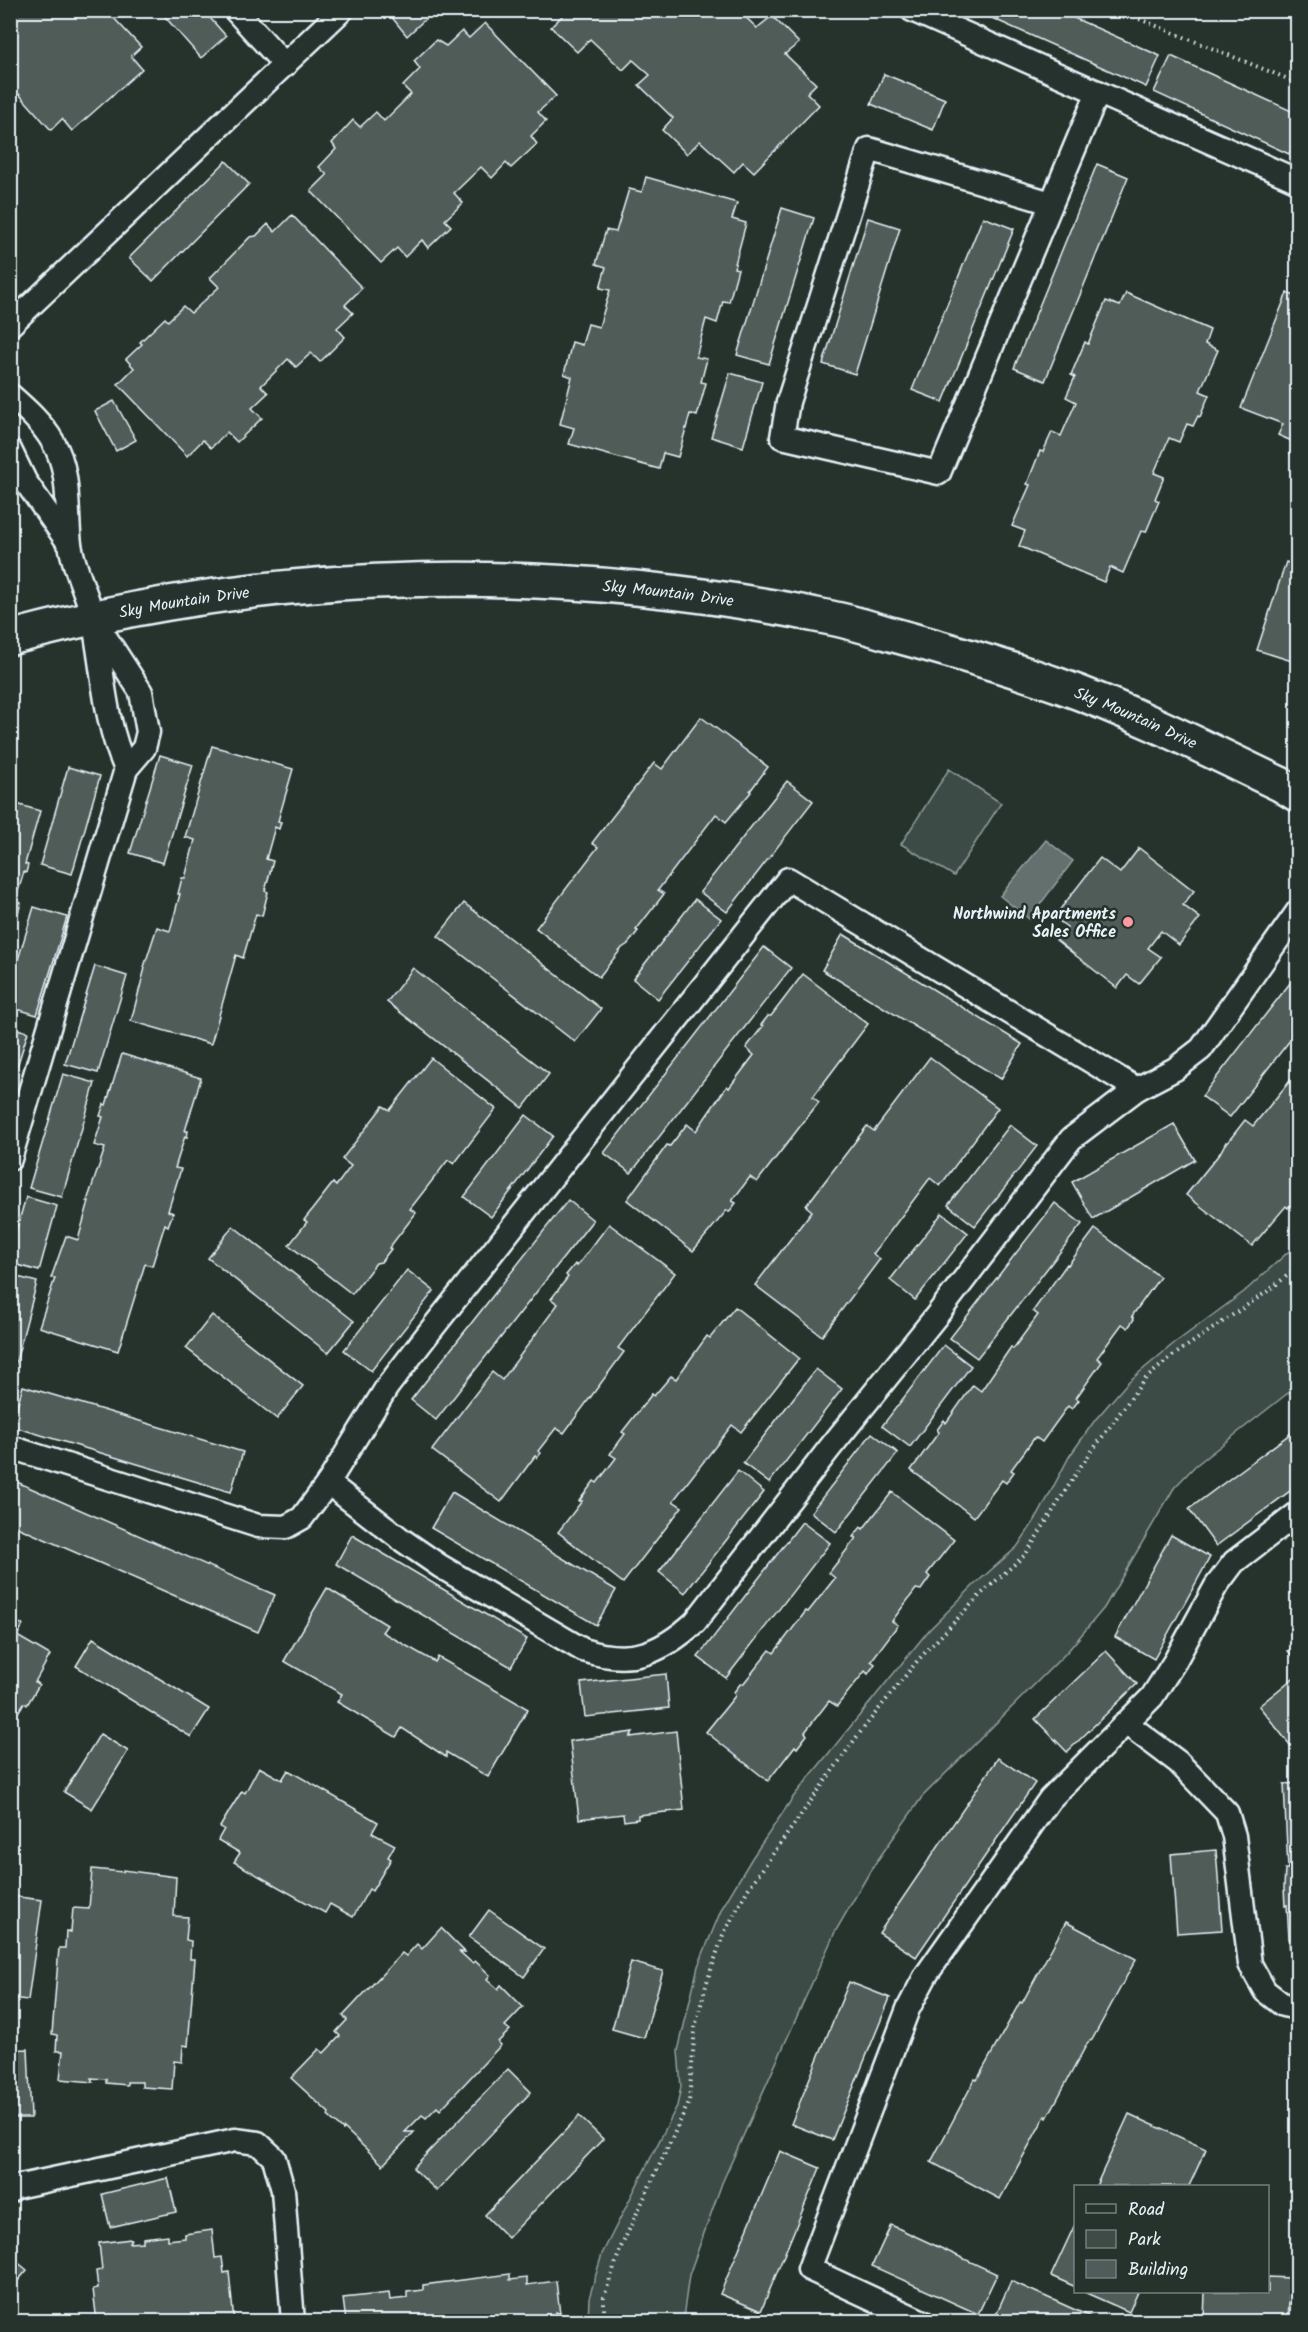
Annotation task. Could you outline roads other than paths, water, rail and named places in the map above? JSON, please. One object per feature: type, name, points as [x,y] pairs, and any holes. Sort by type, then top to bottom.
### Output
[{"type":"street","name":"Sky Mountain Drive","points":[[10,638],[93,618],[205,598],[329,584],[456,578],[568,582],[707,596],[833,618],[948,649],[1060,685],[1166,729],[1298,795]]},
{"type":"lane","points":[[235,10],[285,65]]},
{"type":"lane","points":[[10,325],[342,10]]},
{"type":"lane","points":[[912,10],[1298,181]]},
{"type":"lane","points":[[1051,203],[869,149],[788,402],[782,437],[939,473],[1098,92]]},
{"type":"lane","points":[[10,395],[38,421],[55,444],[65,475],[71,546],[93,618],[102,682],[114,742],[126,769]]},
{"type":"lane","points":[[10,450],[25,481],[71,546]]},
{"type":"lane","points":[[10,1159],[126,769],[144,748],[148,732],[141,692],[93,618]]},
{"type":"lane","points":[[10,1447],[258,1526],[286,1527],[302,1518],[328,1483],[387,1387],[788,879],[1137,1089]]},
{"type":"lane","points":[[328,1483],[440,1566],[583,1650],[602,1656],[633,1657],[658,1650],[694,1622],[937,1315],[1071,1139],[1137,1089],[1175,1069],[1201,1049],[1298,911]]},
{"type":"lane","points":[[923,2322],[810,2269],[908,2009],[926,1976],[1050,1799],[1152,1697],[1175,1661],[1216,1586],[1234,1562],[1298,1513]]},
{"type":"lane","points":[[1126,1723],[1178,1762],[1227,1813],[1234,1836],[1250,1964],[1265,1991],[1283,2005],[1298,2008]]},
{"type":"lane","points":[[10,2191],[16,2187],[235,2140],[258,2143],[274,2158],[283,2190],[293,2322]]},
{"type":"place","name":"Northwind Apartments Sales Office","points":[[1128,922]]}]
